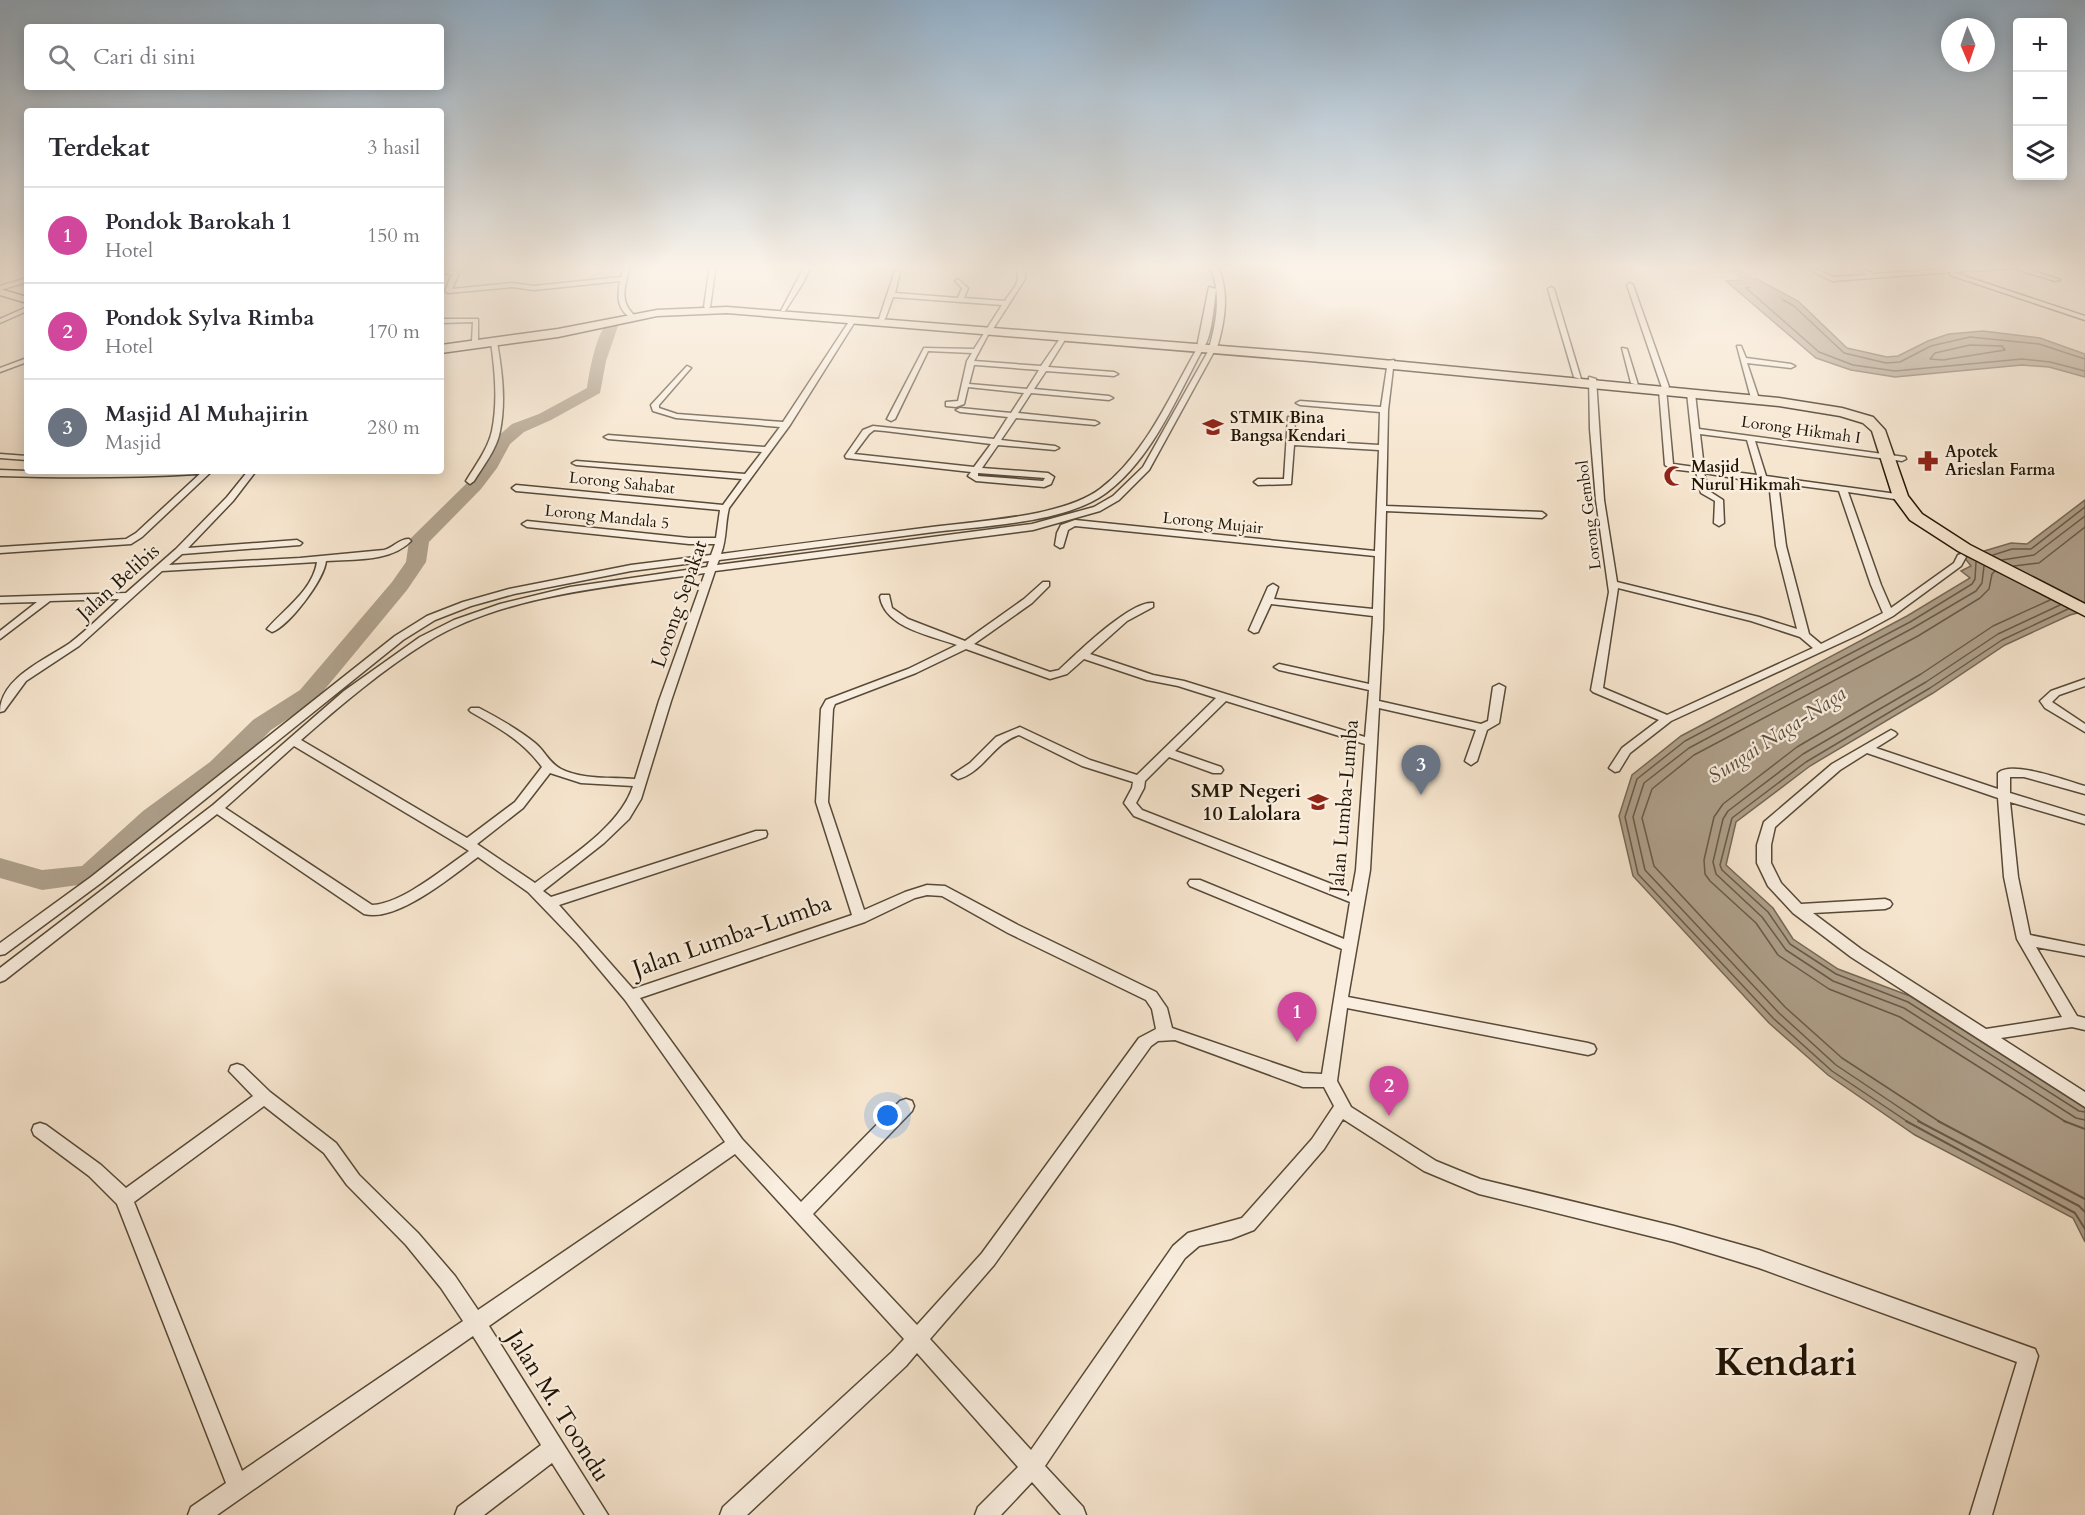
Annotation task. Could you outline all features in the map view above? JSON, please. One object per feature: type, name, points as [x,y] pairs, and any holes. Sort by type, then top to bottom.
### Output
[{"type":"highway","points":[[444,346],[513,336]]},
{"type":"highway","points":[[444,347],[539,336]]},
{"type":"highway","points":[[1041,336],[1208,346]]},
{"type":"highway","points":[[1059,336],[1208,346],[1588,380],[1841,406],[1877,417],[1890,428],[1914,496],[1926,511],[1943,524],[1967,549],[2085,601]]},
{"type":"highway","points":[[1588,380],[1635,383],[1691,393],[1779,402],[1852,414],[1873,424],[1878,430],[1901,497],[1916,517],[1967,549],[2085,611]]},
{"type":"street","points":[[475,336],[475,341]]},
{"type":"street","name":"Lorong Sepakat","points":[[535,890],[598,840],[624,816],[635,799],[668,691],[716,556],[725,508],[786,425],[843,336]]},
{"type":"street","points":[[949,404],[956,405],[962,398],[975,351],[985,336]]},
{"type":"street","points":[[0,976],[217,808],[348,693],[424,639],[458,622],[500,606],[570,590],[1033,527],[1097,509],[1116,498],[1146,468],[1208,346],[1210,336]]},
{"type":"street","name":"Lorong Gembol","points":[[1570,336],[1588,380],[1600,500],[1614,592],[1597,690],[1667,719]]},
{"type":"street","points":[[1647,336],[1664,388],[1669,465],[1843,491],[1901,497]]},
{"type":"street","points":[[1055,448],[996,442],[873,429],[866,432],[849,455],[870,460],[976,470],[1048,476],[1049,480],[1043,484],[972,476],[976,470],[996,442],[1015,416],[1063,338]]},
{"type":"street","points":[[470,481],[488,451],[496,432],[500,379],[494,342]]},
{"type":"street","points":[[0,950],[96,880],[374,657],[430,618],[467,604],[513,591],[631,568],[1029,517],[1064,510],[1098,494],[1121,476],[1161,420],[1208,346]]},
{"type":"street","points":[[1738,347],[1754,396]]},
{"type":"street","points":[[891,419],[926,349],[975,351]]},
{"type":"street","points":[[1624,349],[1635,383]]},
{"type":"street","points":[[1743,360],[1791,366]]},
{"type":"street","points":[[0,370],[24,361]]},
{"type":"street","points":[[976,363],[1114,374]]},
{"type":"street","name":"Jalan Lumba-Lumba","points":[[1329,1082],[1340,1001],[1363,870],[1378,614],[1384,410],[1392,363]]},
{"type":"street","points":[[687,368],[656,405],[656,409],[676,416],[786,425]]},
{"type":"street","points":[[971,386],[1109,398]]},
{"type":"street","points":[[1691,393],[1698,470],[1705,493],[1719,500],[1719,523]]},
{"type":"street","points":[[1300,403],[1384,410]]},
{"type":"street","points":[[960,411],[1095,423]]},
{"type":"street","points":[[1258,482],[1288,483],[1291,419]]},
{"type":"street","name":"Lorong Hikmah I","points":[[1696,431],[1902,459]]},
{"type":"street","points":[[608,437],[768,450]]},
{"type":"street","points":[[1750,438],[1768,480],[1780,546],[1804,635]]},
{"type":"street","points":[[1290,442],[1383,448]]},
{"type":"street","points":[[1,457],[24,458]]},
{"type":"street","points":[[576,463],[746,477]]},
{"type":"street","points":[[0,473],[24,473]]},
{"type":"street","points":[[100,474],[153,474]]},
{"type":"street","points":[[0,550],[128,542],[139,535],[205,474]]},
{"type":"street","name":"Jalan Belibis","points":[[0,709],[22,679],[75,644],[162,568],[230,499],[250,474]]},
{"type":"street","name":"Lorong Sahabat","points":[[516,488],[725,508]]},
{"type":"street","points":[[1843,491],[1876,585],[1889,614]]},
{"type":"street","points":[[1381,508],[1542,515]]},
{"type":"street","name":"Lorong Mujair","points":[[1060,545],[1062,529],[1067,524],[1075,523],[1379,554]]},
{"type":"street","name":"Lorong Mandala 5","points":[[527,524],[689,541],[720,541]]},
{"type":"street","points":[[162,568],[322,559],[384,553],[395,550],[406,541]]},
{"type":"street","points":[[179,551],[297,543]]},
{"type":"street","points":[[1614,768],[1626,751],[1667,719],[1889,614],[1958,564],[1967,549]]},
{"type":"street","points":[[272,629],[293,608],[319,575],[322,559]]},
{"type":"street","points":[[860,918],[822,802],[827,705],[966,645],[1028,601],[1046,584]]},
{"type":"street","points":[[1613,584],[1755,619],[1804,635],[1820,648]]},
{"type":"street","points":[[1254,630],[1273,587]]},
{"type":"street","points":[[0,600],[130,596]]},
{"type":"street","points":[[885,597],[886,606],[893,613],[930,632],[1050,676],[1063,672],[1123,619],[1149,605]]},
{"type":"street","points":[[0,636],[48,598]]},
{"type":"street","points":[[1268,601],[1378,614]]},
{"type":"street","points":[[1082,655],[1151,678],[1180,683],[1371,742]]},
{"type":"street","points":[[1279,667],[1482,728],[1493,723],[1499,687]]},
{"type":"street","points":[[2085,682],[2055,693],[2046,701],[2049,706],[2085,729]]},
{"type":"street","points":[[1224,697],[1139,780],[1138,788],[1130,803],[1138,813],[1358,900]]},
{"type":"street","points":[[475,710],[518,735],[542,756],[549,767],[564,774],[585,779],[641,783]]},
{"type":"street","points":[[1472,761],[1482,728]]},
{"type":"street","points":[[958,776],[970,771],[996,742],[1020,731],[1086,763],[1139,780]]},
{"type":"street","points":[[1891,734],[1836,766],[1769,825],[1764,845],[1764,863],[1775,886],[1798,909],[1856,953],[2085,1100]]},
{"type":"street","points":[[294,741],[518,876],[549,903],[630,996]]},
{"type":"street","points":[[1866,749],[2003,796],[2085,820]]},
{"type":"street","points":[[1168,752],[1218,770]]},
{"type":"street","points":[[217,808],[375,912],[392,907],[473,848],[519,805],[549,767]]},
{"type":"street","points":[[1983,1035],[2078,1023],[2024,939],[2014,904],[2003,796],[2004,773],[2007,771],[2024,773],[2085,790]]},
{"type":"street","points":[[549,903],[761,834]]},
{"type":"street","points":[[1195,883],[1350,947]]},
{"type":"street","name":"Jalan Lumba-Lumba","points":[[1075,1515],[917,1338],[736,1144],[630,996],[860,918],[927,890],[945,891],[1013,928],[1151,996],[1159,1008],[1165,1034]]},
{"type":"street","points":[[1798,909],[1885,904]]},
{"type":"street","points":[[2024,939],[2085,951]]},
{"type":"street","points":[[1340,1001],[1588,1048]]},
{"type":"street","points":[[731,1515],[899,1359],[988,1259],[1145,1042],[1155,1035],[1165,1034],[1189,1037],[1303,1080],[1329,1082],[1341,1108],[1430,1166],[1479,1186],[1674,1234],[1759,1259],[2028,1356],[1981,1515]]},
{"type":"street","name":"Jalan M. Toondu","points":[[237,1071],[264,1097],[310,1130],[330,1148],[353,1180],[412,1239],[448,1282],[597,1515]]},
{"type":"street","points":[[124,1199],[264,1097]]},
{"type":"street","points":[[802,1213],[906,1106]]},
{"type":"street","points":[[986,1515],[1032,1467],[1179,1252],[1194,1239],[1231,1231],[1248,1224],[1318,1144],[1341,1108]]},
{"type":"street","points":[[40,1130],[114,1185],[124,1199],[238,1487]]},
{"type":"street","points":[[199,1515],[736,1144]]},
{"type":"street","points":[[466,1515],[555,1448]]},
{"type":"water","points":[[1790,336],[1834,336],[1847,348],[1887,357],[1898,356],[1944,336],[2021,336],[2040,338],[2085,354],[2085,377],[2049,367],[2022,365],[1895,377],[1851,370],[1816,358]]},
{"type":"water","name":"Sungai Naga-Naga","points":[[2085,500],[2085,611],[2070,615],[2005,645],[1933,693],[1810,766],[1736,822],[1726,865],[1773,908],[1793,939],[1838,969],[1910,996],[2085,1108],[2085,1242],[2073,1218],[1915,1135],[1828,1075],[1769,1023],[1633,876],[1619,816],[1632,775],[1681,736],[1907,616],[1970,578],[1961,571],[1971,566],[1964,557],[2011,543],[2027,544]]},
{"type":"waterway","points":[[0,868],[42,880],[90,875],[153,817],[219,768],[262,725],[308,695],[400,586],[416,562],[419,541],[475,485],[488,468],[503,441],[518,428],[545,417],[594,390],[599,361],[608,336]]},
{"type":"place","name":"STMIK Bina Bangsa Kendari","points":[[1213,427]]},
{"type":"place","name":"Apotek Arieslan Farma","points":[[1928,461]]},
{"type":"place","name":"Masjid Nurul Hikmah","points":[[1674,476]]},
{"type":"place","name":"Masjid Al Muhajirin","points":[[1421,795]]},
{"type":"place","name":"SMP Negeri 10 Lalolara","points":[[1318,802]]},
{"type":"place","name":"Pondok Barokah 1","points":[[1297,1042]]},
{"type":"place","name":"Pondok Sylva Rimba","points":[[1389,1116]]},
{"type":"district","name":"Kendari","points":[[1786,1362]]}]
